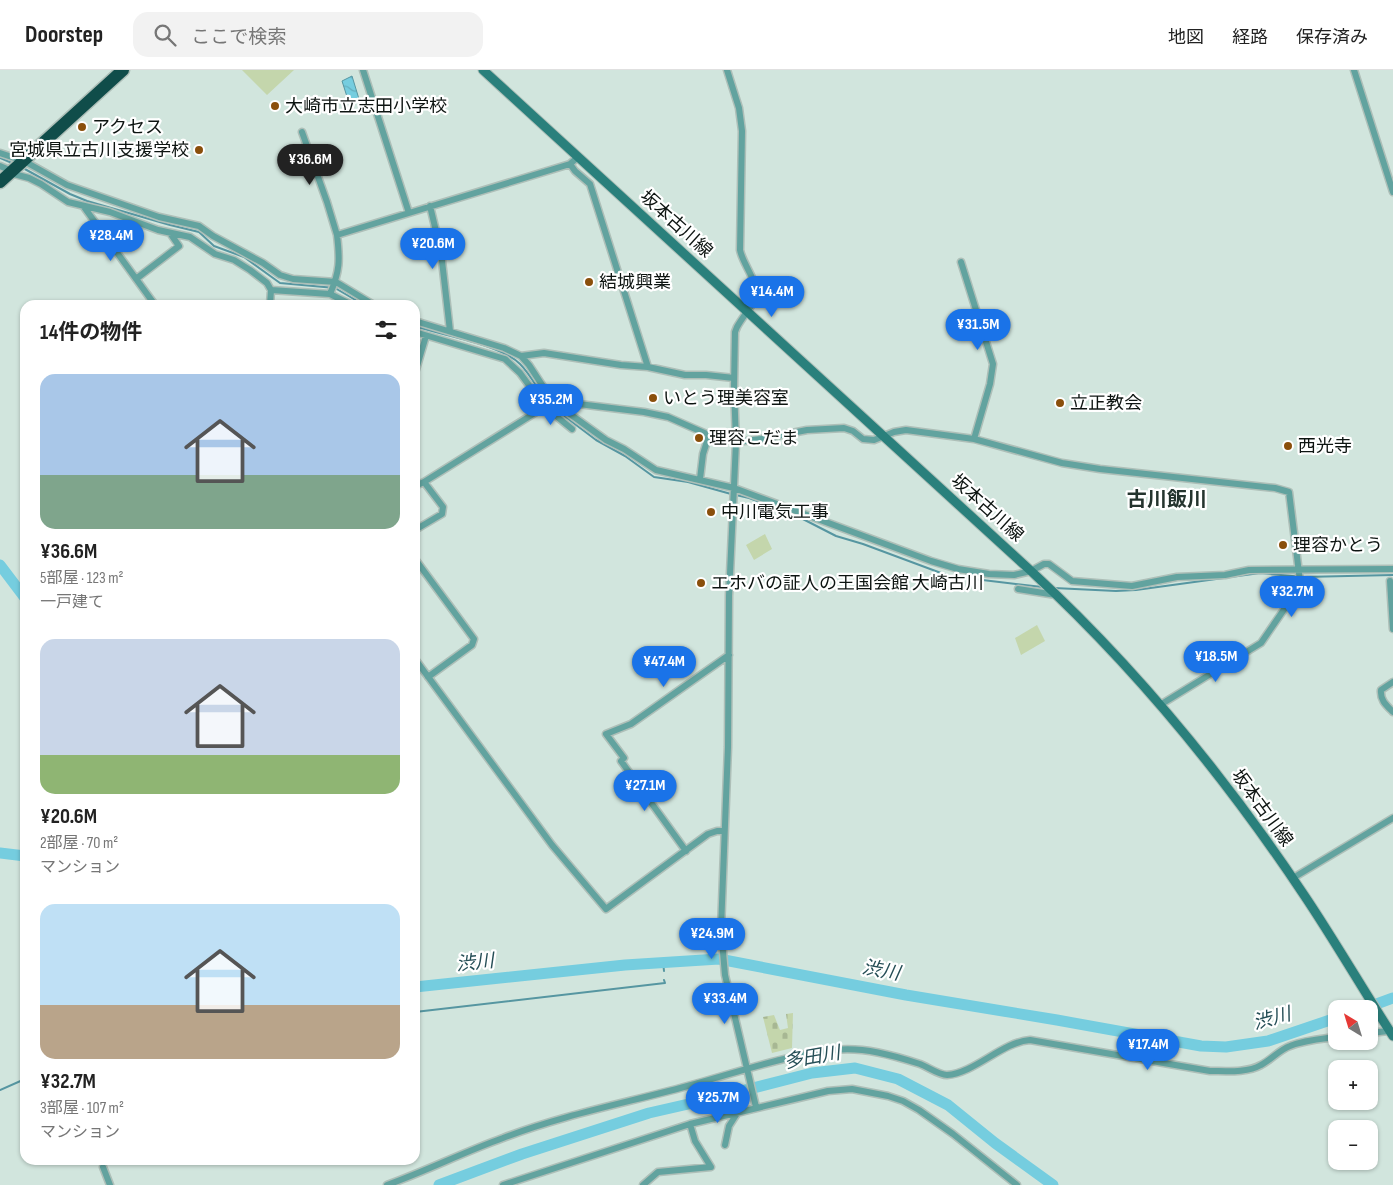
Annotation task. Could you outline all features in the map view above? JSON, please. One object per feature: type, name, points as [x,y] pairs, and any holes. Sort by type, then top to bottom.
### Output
[{"type":"highway","points":[[11,170],[123,70]]},
{"type":"main road","name":"坂本古川線","points":[[483,70],[1031,570],[1106,646],[1160,705],[1250,817],[1293,878],[1389,1031]]},
{"type":"street","points":[[363,70],[409,213]]},
{"type":"street","points":[[727,70],[739,108],[742,131],[740,250],[742,259],[756,286],[757,294],[735,332],[736,442],[721,929],[724,972],[756,1105]]},
{"type":"street","points":[[1354,70],[1393,192]]},
{"type":"street","points":[[302,132],[327,202],[340,257],[331,293]]},
{"type":"street","points":[[0,153],[11,170],[29,178],[68,202],[110,212],[170,233],[190,237],[215,254],[234,260],[267,283],[271,290],[270,300]]},
{"type":"street","points":[[336,235],[570,164],[578,157]]},
{"type":"street","points":[[570,164],[590,184],[648,367]]},
{"type":"street","points":[[11,170],[67,185],[159,216],[199,226],[255,258],[280,275],[293,279],[335,283],[365,300]]},
{"type":"street","points":[[430,206],[441,252],[449,331],[445,340]]},
{"type":"street","points":[[84,207],[151,300]]},
{"type":"street","points":[[136,279],[179,246],[170,233]]},
{"type":"street","points":[[961,262],[993,364],[990,384],[974,439]]},
{"type":"street","points":[[271,290],[331,293],[343,300]]},
{"type":"street","points":[[420,322],[504,348],[521,356],[529,365],[550,404],[656,470],[700,479],[734,490],[931,562],[958,570],[1014,575],[1049,564],[1072,581],[1132,586],[1176,577],[1225,575],[1249,570],[1393,569]]},
{"type":"street","points":[[420,334],[505,359],[520,372],[572,429]]},
{"type":"street","points":[[420,356],[426,336]]},
{"type":"street","points":[[521,356],[544,353],[621,365],[648,367],[685,375],[734,378]]},
{"type":"street","points":[[420,484],[550,404],[644,412],[668,417],[709,435],[736,442],[807,430],[844,428],[853,431],[867,440],[874,440],[894,432],[906,430],[974,439],[1062,463],[1100,469],[1275,488],[1289,492],[1300,581],[1296,592],[1261,643],[1160,705]]},
{"type":"street","points":[[700,479],[703,454],[709,435]]},
{"type":"street","points":[[420,527],[442,514],[443,511],[443,507],[424,482]]},
{"type":"street","points":[[420,566],[474,639],[472,645],[428,677]]},
{"type":"street","points":[[1390,581],[1393,629]]},
{"type":"street","points":[[1018,589],[1057,595]]},
{"type":"street","points":[[686,851],[621,761],[624,758],[606,734],[630,724],[728,655]]},
{"type":"street","points":[[420,666],[552,845],[606,909],[708,834],[724,831]]},
{"type":"street","points":[[1393,682],[1381,690],[1380,696],[1393,712]]},
{"type":"street","points":[[1293,878],[1393,818]]},
{"type":"street","points":[[388,1185],[511,1135],[570,1116],[747,1071],[769,1063],[835,1050],[855,1049],[895,1056],[922,1064],[946,1075],[956,1073],[979,1063],[1016,1042],[1030,1040],[1210,1071],[1241,1070],[1260,1066],[1280,1051],[1301,1042],[1328,1038]]},
{"type":"street","points":[[503,1185],[690,1124],[738,1112],[756,1105],[828,1090],[852,1088],[903,1101],[934,1120],[1018,1185]]},
{"type":"street","points":[[724,1145],[729,1126],[738,1112]]},
{"type":"street","points":[[643,1185],[658,1172],[711,1167],[695,1141],[690,1124]]},
{"type":"street","points":[[103,1167],[110,1185]]},
{"type":"green space","points":[[242,70],[294,70],[267,95]]},
{"type":"green space","points":[[765,534],[772,549],[754,560],[746,545]]},
{"type":"green space","points":[[1037,625],[1045,641],[1021,655],[1015,638]]},
{"type":"green space","points":[[793,1013],[792,1048],[772,1053],[763,1017],[774,1015],[780,1030],[788,1028],[786,1014]]},
{"type":"water","points":[[352,76],[359,99],[349,103],[342,81]]},
{"type":"waterway","points":[[0,158],[12,163]]},
{"type":"waterway","points":[[23,168],[70,194],[87,201],[199,232],[214,246],[244,257],[280,283],[335,288],[355,300]]},
{"type":"waterway","points":[[420,328],[471,341],[511,357],[524,368],[547,402]]},
{"type":"waterway","points":[[551,406],[596,440],[625,456],[654,477],[688,482],[731,494]]},
{"type":"waterway","points":[[736,495],[797,516],[836,536],[949,576],[1042,587]]},
{"type":"waterway","name":"渋川","points":[[0,565],[20,591]]},
{"type":"waterway","points":[[1054,588],[1136,590],[1260,573],[1303,577],[1393,575]]},
{"type":"waterway","points":[[0,853],[20,855]]},
{"type":"waterway","name":"渋川","points":[[420,986],[625,965],[719,959],[906,995],[1201,1046],[1226,1047],[1268,1041],[1328,1021]]},
{"type":"waterway","name":"渋川","points":[[663,962],[664,971]]},
{"type":"waterway","points":[[420,1011],[665,983],[664,980]]},
{"type":"waterway","name":"渋川","points":[[1378,1004],[1393,998]]},
{"type":"waterway","name":"多田川","points":[[439,1185],[522,1154],[649,1113],[812,1073],[855,1068],[898,1079],[948,1105],[995,1143],[1053,1185]]},
{"type":"waterway","points":[[0,1090],[20,1081]]},
{"type":"place","name":"大崎市立志田小学校","points":[[275,106]]},
{"type":"place","name":"アクセス","points":[[82,127]]},
{"type":"place","name":"宮城県立古川支援学校","points":[[199,150]]},
{"type":"place","name":"結城興業","points":[[589,282]]},
{"type":"place","name":"いとう理美容室","points":[[653,398]]},
{"type":"place","name":"立正教会","points":[[1060,403]]},
{"type":"place","name":"理容こだま","points":[[699,438]]},
{"type":"place","name":"西光寺","points":[[1288,446]]},
{"type":"place","name":"中川電気工事","points":[[711,512]]},
{"type":"place","name":"理容かとう","points":[[1283,545]]},
{"type":"place","name":"エホバの証人の王国会館 大崎古川","points":[[701,583]]},
{"type":"district","name":"古川飯川","points":[[1167,500]]}]
